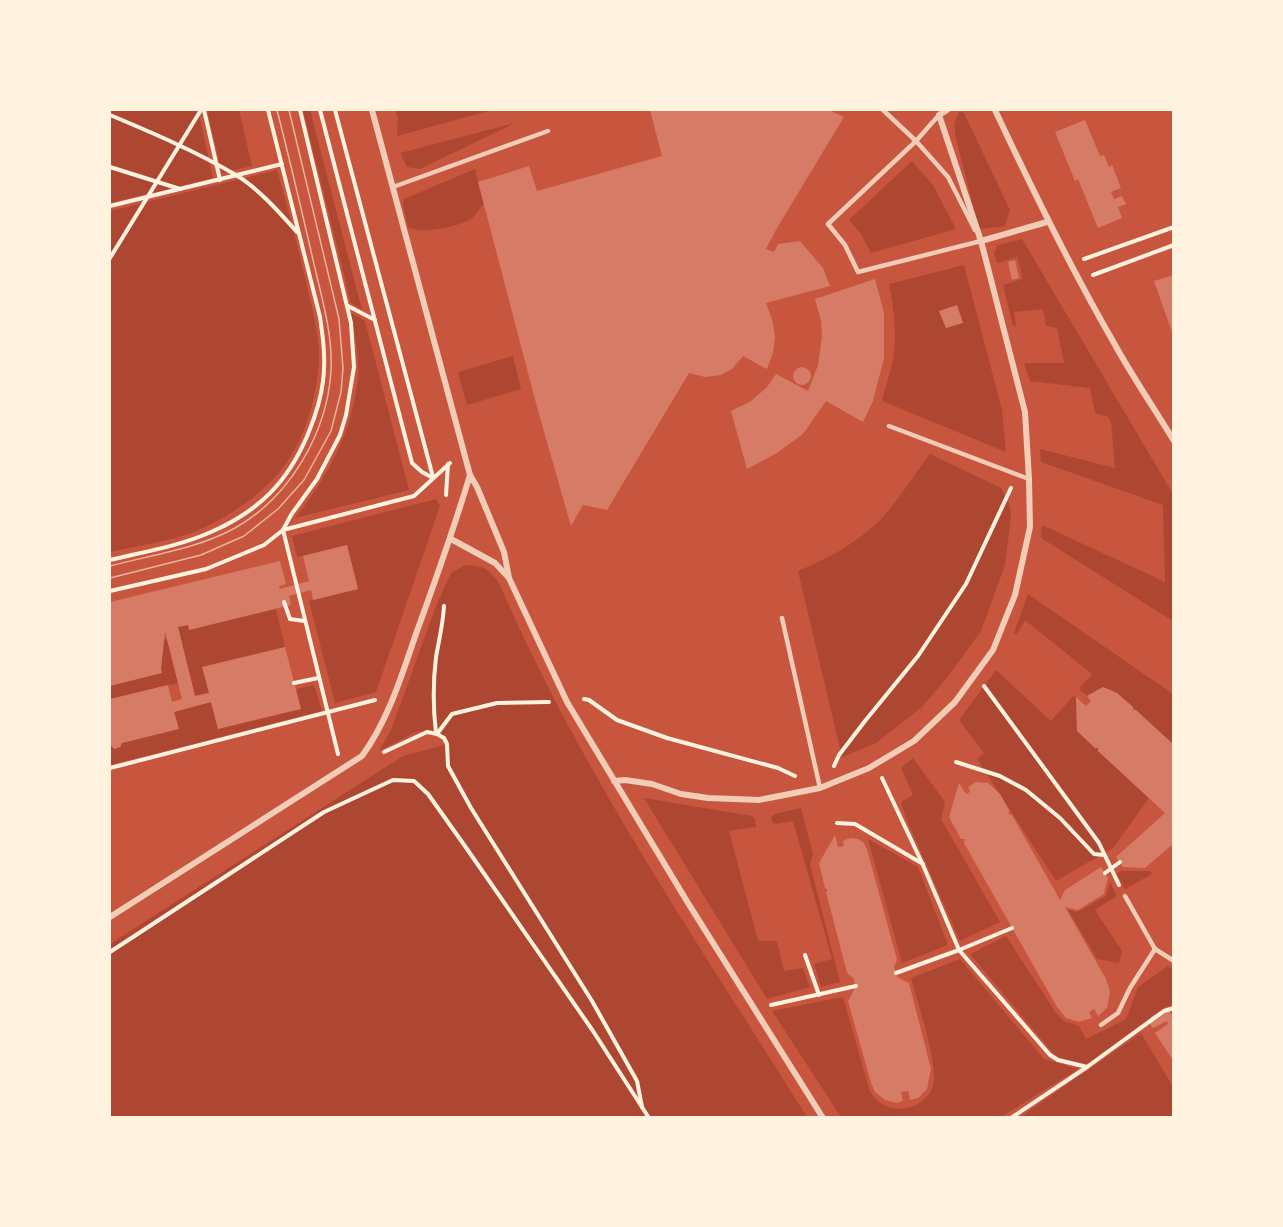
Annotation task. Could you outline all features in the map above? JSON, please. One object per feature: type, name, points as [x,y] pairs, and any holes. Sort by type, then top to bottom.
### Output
[{"type":"street","points":[[372,110],[470,475],[504,552],[509,578],[567,702],[688,903],[823,1118]]},
{"type":"street","points":[[614,782],[624,780],[652,784],[681,794],[708,798],[759,800],[823,787],[876,764],[914,741],[955,702],[993,650],[1015,595],[1030,527],[1025,412],[981,241],[939,115],[947,110]]},
{"type":"street","points":[[994,110],[1047,222],[1072,263],[1114,344],[1173,441]]},
{"type":"street","points":[[981,241],[1047,222]]},
{"type":"street","points":[[110,917],[362,756],[372,742],[393,698],[451,538],[470,475]]},
{"type":"street","points":[[451,538],[495,564],[509,578]]},
{"type":"lane","points":[[883,110],[916,141],[948,177],[981,241],[858,272],[845,245],[828,224],[916,141],[939,115]]},
{"type":"lane","points":[[393,187],[548,131]]},
{"type":"lane","points":[[889,426],[1029,479]]},
{"type":"lane","points":[[782,618],[823,787]]},
{"type":"lane","points":[[1125,896],[1155,949],[1173,961]]},
{"type":"lane","points":[[1101,1025],[1118,1013],[1130,988],[1155,949]]},
{"type":"path","points":[[110,258],[203,110]]},
{"type":"path","points":[[203,110],[220,180]]},
{"type":"path","points":[[110,560],[209,533],[236,520],[258,505],[272,493],[293,467],[316,414],[323,381],[324,350],[320,317],[268,110]]},
{"type":"path","points":[[110,591],[206,569],[264,546],[283,530],[306,496],[329,458],[346,415],[354,367],[351,323],[300,110]]},
{"type":"path","points":[[320,110],[411,463],[433,477]]},
{"type":"path","points":[[335,110],[433,477]]},
{"type":"path","points":[[110,115],[180,144],[237,176],[279,212],[299,235]]},
{"type":"path","points":[[110,206],[282,165]]},
{"type":"path","points":[[110,167],[181,189]]},
{"type":"path","points":[[1072,263],[1173,227]]},
{"type":"path","points":[[1080,280],[1173,245]]},
{"type":"path","points":[[347,306],[375,320]]},
{"type":"path","points":[[283,530],[414,496],[440,471]]},
{"type":"path","points":[[586,709],[581,699],[589,700],[617,720],[667,738],[778,768],[823,787],[839,754],[918,656],[966,584],[1016,474]]},
{"type":"path","points":[[283,530],[342,769]]},
{"type":"path","points":[[435,583],[445,604],[436,657],[434,692],[437,734]]},
{"type":"path","points":[[284,602],[290,619],[305,621]]},
{"type":"path","points":[[975,674],[1099,843],[1125,896]]},
{"type":"path","points":[[294,683],[318,678]]},
{"type":"path","points":[[110,768],[379,698],[393,698]]},
{"type":"path","points":[[437,734],[452,714],[497,703],[567,702]]},
{"type":"path","points":[[377,755],[426,732],[444,738],[447,744],[448,766],[471,808],[586,992],[637,1082],[642,1107]]},
{"type":"path","points":[[956,762],[1000,776],[1026,790],[1060,818],[1094,854],[1105,855]]},
{"type":"path","points":[[876,764],[959,950],[1050,1055],[1058,1060],[1087,1067]]},
{"type":"path","points":[[110,952],[324,812],[393,780],[414,781],[428,794],[474,858],[593,1031],[649,1118]]},
{"type":"path","points":[[837,823],[855,824],[923,865]]},
{"type":"path","points":[[1105,873],[1120,862]]},
{"type":"path","points":[[896,973],[1012,928]]},
{"type":"path","points":[[805,955],[819,994]]},
{"type":"path","points":[[787,1002],[856,987]]},
{"type":"path","points":[[1011,1118],[1164,1011],[1173,1008]]},
{"type":"shaded area","points":[[110,110],[198,110],[213,178],[110,203]]},
{"type":"shaded area","points":[[207,110],[239,110],[252,166],[222,173]]},
{"type":"shaded area","points":[[303,110],[310,110],[362,310],[351,303]]},
{"type":"shaded area","points":[[395,110],[492,110],[397,136],[398,118]]},
{"type":"shaded area","points":[[959,112],[964,113],[1010,210],[1005,226],[979,229],[956,139],[954,124]]},
{"type":"shaded area","points":[[515,123],[420,169],[407,167],[400,153]]},
{"type":"shaded area","points":[[912,161],[933,185],[956,229],[871,253],[861,234],[849,220]]},
{"type":"shaded area","points":[[475,169],[484,203],[471,219],[440,229],[422,230],[408,227],[403,205],[404,199]]},
{"type":"shaded area","points":[[277,170],[304,271],[319,353],[314,396],[300,440],[285,465],[267,485],[244,504],[219,520],[185,535],[110,552],[110,211]]},
{"type":"shaded area","points":[[1022,239],[1173,494],[1173,621],[1041,538],[1042,525],[1165,582],[1163,505],[1041,462],[1040,449],[1115,468],[1111,422],[1108,417],[1095,413],[1090,388],[1030,381],[1024,363],[1064,363],[1057,328],[1046,326],[1043,309],[1014,312],[1016,325],[1013,326],[1003,285],[1023,279],[1017,257],[997,263],[994,253],[998,245]]},
{"type":"shaded area","points":[[964,265],[1002,410],[1006,452],[882,401],[893,360],[895,341],[894,312],[889,284]]},
{"type":"shaded area","points":[[351,313],[365,321],[409,490],[295,518],[329,468],[352,413],[358,365]]},
{"type":"shaded area","points":[[513,356],[521,389],[467,405],[458,372]]},
{"type":"shaded area","points":[[930,454],[1001,488],[1010,506],[1011,517],[1005,565],[981,631],[946,679],[922,707],[876,743],[842,757],[798,571],[838,551],[875,525],[897,500]]},
{"type":"shaded area","points":[[436,499],[440,506],[376,692],[335,703],[309,601],[358,589],[347,545],[297,557],[292,536]]},
{"type":"shaded area","points":[[465,565],[486,569],[500,585],[532,655],[604,790],[643,857],[807,1117],[110,1118],[110,944],[403,756],[448,744],[444,735],[418,731],[379,751],[391,730],[436,606],[451,573]]},
{"type":"shaded area","points":[[1028,594],[1173,694],[1173,745],[1117,693],[1103,687],[1087,696],[1079,689],[1092,674],[1025,620],[1016,635],[1014,633]]},
{"type":"shaded area","points":[[276,609],[285,647],[203,667],[209,693],[195,696],[178,627],[188,625],[189,630]]},
{"type":"shaded area","points":[[167,639],[178,683],[110,699],[110,653]]},
{"type":"shaded area","points":[[996,670],[1051,721],[1073,696],[1076,697],[1077,731],[1098,748],[1098,751],[1149,798],[1113,848],[1056,881],[977,759],[984,753],[959,720]]},
{"type":"shaded area","points":[[314,685],[322,711],[110,765],[110,745],[114,749],[120,747],[122,743],[178,729],[174,712],[211,702],[218,729],[300,709],[296,689]]},
{"type":"shaded area","points":[[913,758],[945,802],[941,819],[1000,922],[960,941],[901,802],[913,795],[901,768]]},
{"type":"shaded area","points":[[644,798],[752,816],[755,819],[756,827],[729,831],[758,941],[777,941],[784,971],[803,968],[810,987],[767,999]]},
{"type":"shaded area","points":[[801,808],[813,854],[810,864],[840,982],[821,987],[814,964],[832,959],[793,821],[776,824],[772,822],[771,817]]},
{"type":"shaded area","points":[[868,839],[918,867],[948,945],[902,963]]},
{"type":"shaded area","points":[[1121,871],[1150,871],[1152,874],[1125,889],[1117,874]]},
{"type":"shaded area","points":[[1110,882],[1117,896],[1095,910],[1122,951],[1119,963],[1097,959],[1068,910],[1077,912],[1106,896]]},
{"type":"shaded area","points":[[1006,936],[1056,1013],[1064,1021],[1079,1026],[1086,1039],[1126,1019],[1138,987],[1168,966],[1173,970],[1173,1005],[1165,1007],[1087,1064],[1060,1058],[1053,1053],[970,954]]},
{"type":"shaded area","points":[[960,959],[1044,1059],[1078,1069],[1001,1117],[841,1117],[772,1011],[843,997],[870,1092],[877,1100],[889,1107],[900,1109],[910,1107],[926,1098],[933,1086],[934,1077],[930,1049],[911,978]]},
{"type":"shaded area","points":[[1141,1033],[1173,1087],[1173,1117],[1020,1117]]},
{"type":"building","points":[[650,110],[829,110],[844,117],[766,249],[774,252],[778,244],[800,241],[823,268],[830,286],[766,303],[775,336],[773,353],[767,369],[743,356],[732,369],[721,375],[705,377],[689,373],[607,510],[583,505],[571,526],[478,182],[529,166],[537,191],[662,156]]},
{"type":"building","points":[[1085,120],[1100,156],[1104,155],[1109,167],[1112,165],[1121,188],[1111,192],[1114,199],[1122,196],[1126,204],[1118,207],[1122,218],[1098,228],[1055,132]]},
{"type":"building","points":[[1015,260],[1019,278],[1012,280],[1008,262]]},
{"type":"building","points":[[1174,275],[1174,332],[1172,332],[1154,281]]},
{"type":"building","points":[[875,279],[884,313],[884,358],[873,401],[863,422],[826,401],[803,434],[777,453],[747,469],[731,411],[751,401],[767,387],[776,374],[808,391],[818,365],[822,336],[821,321],[815,299]]},
{"type":"building","points":[[957,305],[963,323],[946,328],[939,311]]},
{"type":"building","points":[[802,367],[808,370],[811,376],[808,382],[802,385],[796,382],[793,376],[796,370]]},
{"type":"building","points":[[347,545],[358,589],[313,600],[311,590],[289,596],[291,605],[189,630],[188,625],[178,627],[195,696],[209,693],[202,667],[285,647],[301,709],[218,729],[211,702],[174,712],[179,729],[122,743],[120,747],[114,749],[110,744],[110,699],[168,685],[172,702],[182,699],[165,631],[162,673],[110,686],[110,602],[280,561],[286,584],[279,586],[280,589],[309,581],[303,556]]},
{"type":"building","points":[[1103,687],[1117,693],[1174,745],[1174,843],[1145,868],[1123,867],[1116,857],[1165,813],[1098,751],[1098,748],[1095,748],[1077,731],[1076,697],[1086,706],[1091,701],[1087,696]]},
{"type":"building","points":[[976,782],[988,783],[1000,794],[1009,814],[1012,815],[1060,900],[1065,890],[1101,867],[1108,878],[1104,894],[1078,910],[1065,907],[1106,979],[1110,992],[1107,1008],[1098,1016],[1094,1009],[1089,1012],[1092,1018],[1079,1022],[1066,1018],[1057,1007],[964,843],[965,839],[961,839],[949,817],[959,783],[966,794],[970,792],[968,787]]},
{"type":"building","points":[[835,835],[838,847],[844,846],[843,841],[850,838],[863,842],[867,849],[897,960],[894,966],[897,977],[909,983],[931,1069],[927,1089],[918,1098],[910,1100],[908,1091],[901,1092],[903,1101],[897,1103],[885,1100],[875,1092],[871,1083],[848,1001],[856,986],[853,978],[847,973],[826,892],[828,890],[825,888],[819,863]]},
{"type":"building","points":[[1164,1009],[1169,1011],[1174,1018],[1174,1062],[1155,1033],[1168,1024],[1167,1021],[1153,1028],[1148,1022],[1151,1017]]},
{"type":"tram line","points":[[110,566],[205,541],[235,528],[255,515],[273,499],[302,461],[322,417],[331,371],[329,331],[277,110]]},
{"type":"tram line","points":[[110,578],[201,555],[244,536],[278,509],[304,480],[331,431],[341,392],[343,368],[339,319],[289,110]]}]
